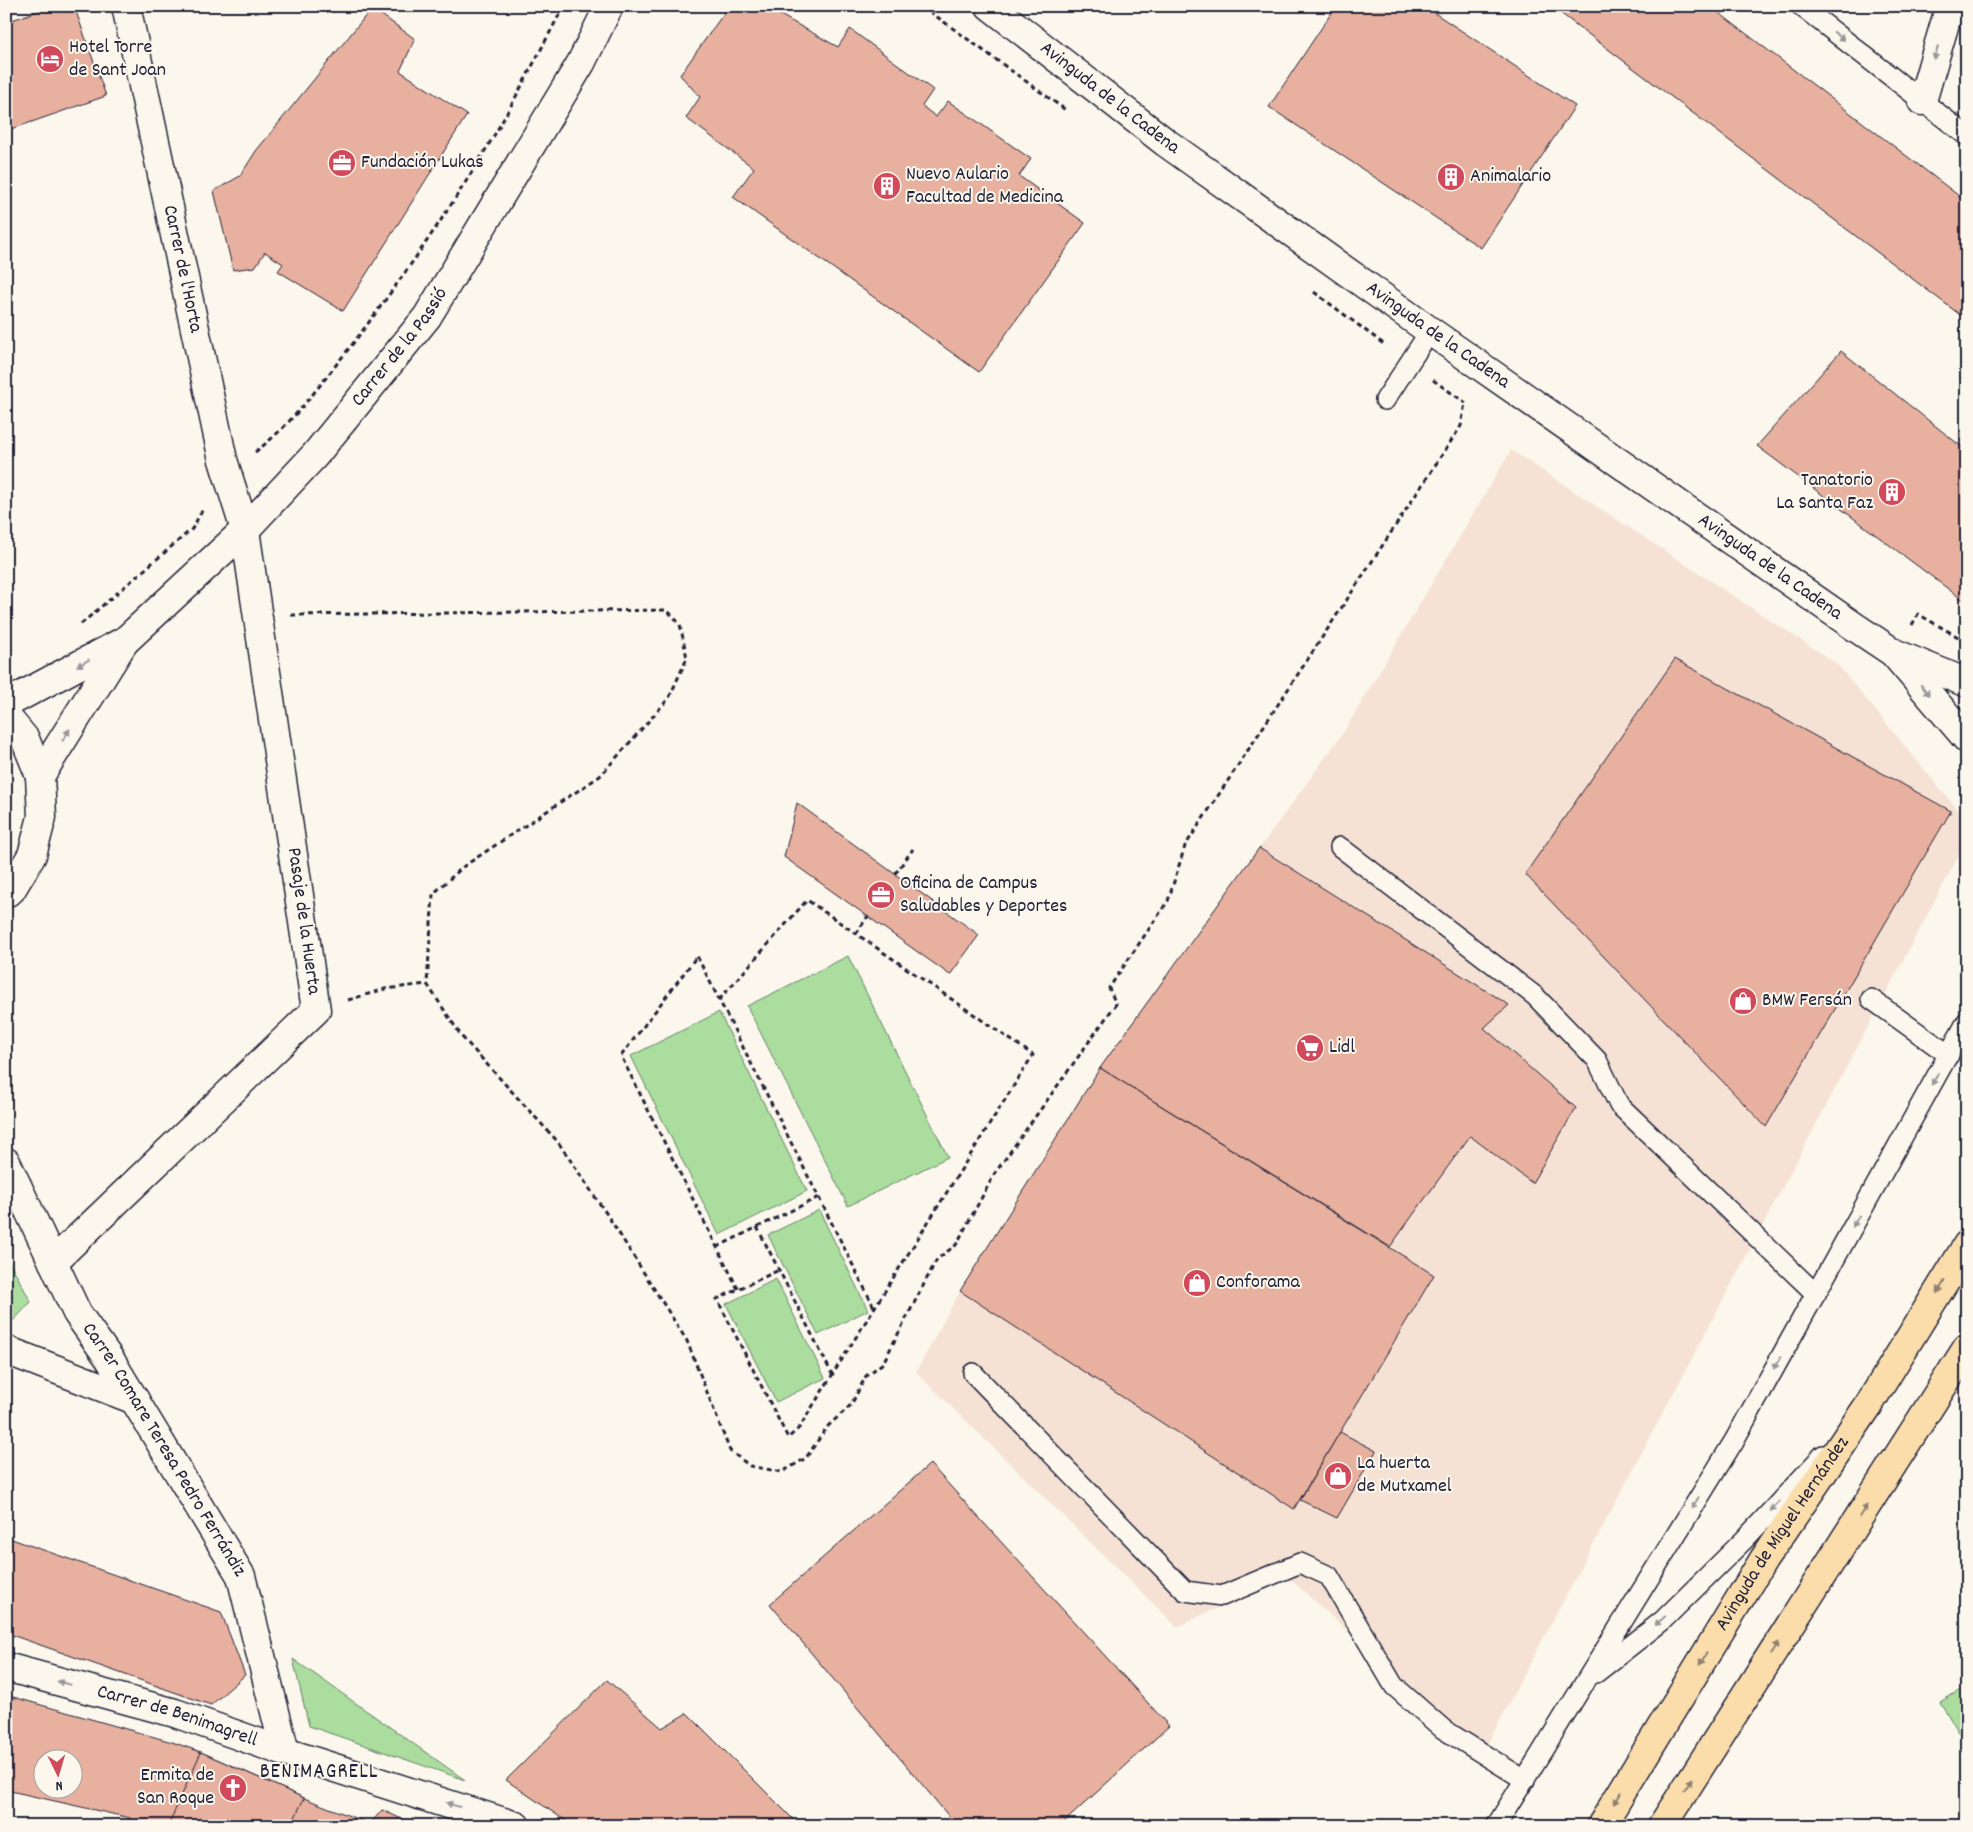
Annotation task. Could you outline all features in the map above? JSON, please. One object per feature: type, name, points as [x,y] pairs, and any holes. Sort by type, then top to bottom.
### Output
[{"type":"main road","name":"Avinguda de Miguel Hernández","points":[[1601,1826],[1764,1559],[1868,1406],[1967,1245]]},
{"type":"main road","points":[[1662,1826],[1967,1348]]},
{"type":"street","name":"Carrer de l'Horta","points":[[126,6],[223,460],[245,530]]},
{"type":"street","name":"Carrer de la Passió","points":[[6,704],[126,640],[245,530],[315,456],[427,317],[581,63],[609,6]]},
{"type":"street","name":"Avinguda de la Cadena","points":[[990,6],[1165,142],[1430,331],[1855,628],[1894,653],[1967,683]]},
{"type":"street","points":[[1922,101],[1950,6]]},
{"type":"street","name":"Pasaje de la Huerta","points":[[52,1262],[316,1010],[245,530]]},
{"type":"street","name":"Carrer de la Passió","points":[[40,776],[126,640]]},
{"type":"street","name":"Avinguda de la Cadena","points":[[1894,653],[1967,739]]},
{"type":"street","points":[[6,716],[25,739],[40,776],[42,816],[32,855],[11,890],[6,893]]},
{"type":"street","name":"Carrer Comare Teresa Pedro Ferrándiz","points":[[6,1162],[77,1313],[111,1360],[241,1576],[285,1752]]},
{"type":"street","points":[[6,1350],[135,1400]]},
{"type":"street","name":"Carrer de Benimagrell","points":[[6,1667],[175,1713],[285,1752],[516,1826]]},
{"type":"lane","points":[[1801,6],[1962,130]]},
{"type":"lane","points":[[1385,400],[1430,331]]},
{"type":"lane","points":[[1340,847],[1535,996],[1597,1060],[1619,1105],[1816,1294]]},
{"type":"lane","points":[[1871,999],[1949,1055]]},
{"type":"lane","points":[[1496,1826],[1734,1441],[1967,1021]]},
{"type":"lane","points":[[972,1374],[1186,1591],[1222,1596],[1300,1563],[1329,1576],[1394,1686],[1443,1729],[1525,1780]]},
{"type":"lane","points":[[1587,1679],[1662,1620],[1745,1538],[1868,1406]]},
{"type":"path","points":[[223,460],[252,454],[274,438],[309,399],[382,305],[430,237],[486,149],[564,6]]},
{"type":"path","points":[[257,615],[667,610],[680,624],[687,658],[669,698],[600,776],[464,866],[433,894],[427,984],[462,1037],[558,1142],[608,1216],[687,1341],[730,1451],[750,1466],[782,1472],[806,1458],[827,1427],[851,1405],[866,1376],[883,1363],[937,1259],[956,1246],[995,1173],[1116,1004],[1109,988],[1168,901],[1185,846],[1461,426],[1465,403]]},
{"type":"path","points":[[76,628],[192,529],[206,505]]},
{"type":"path","points":[[895,874],[913,849]]},
{"type":"path","points":[[720,1000],[807,900],[1033,1055],[799,1428],[788,1438],[717,1299],[779,1270]]},
{"type":"path","points":[[856,934],[868,916]]},
{"type":"path","points":[[738,1289],[621,1056],[697,956],[875,1308]]},
{"type":"path","points":[[316,1010],[385,989],[427,984]]},
{"type":"path","points":[[717,1247],[819,1196]]},
{"type":"path","points":[[757,1228],[833,1374]]},
{"type":"shaded area","points":[[1511,450],[1837,664],[1967,821],[1967,840],[1482,1754],[1286,1575],[1177,1627],[916,1372],[960,1291],[1100,1068],[1343,733]]},
{"type":"green space","points":[[848,956],[948,1157],[848,1206],[747,1006]]},
{"type":"green space","points":[[719,1012],[807,1191],[719,1235],[631,1056]]},
{"type":"green space","points":[[819,1210],[868,1310],[818,1335],[768,1235]]},
{"type":"green space","points":[[6,1255],[31,1302],[13,1321],[6,1319]]},
{"type":"green space","points":[[776,1279],[825,1378],[776,1402],[726,1304]]},
{"type":"green space","points":[[293,1659],[465,1780],[309,1726]]},
{"type":"green space","points":[[1967,1686],[1967,1746],[1940,1702]]},
{"type":"building","name":"Hotel Torre de Sant Joan","points":[[53,6],[74,6],[106,96],[6,131],[6,22]]},
{"type":"building","name":"Nuevo Aulario Facultad de Medicina","points":[[729,6],[764,6],[838,47],[850,29],[933,90],[922,106],[936,117],[948,101],[1031,159],[1019,176],[1085,223],[979,372],[733,197],[754,168],[686,118],[700,97],[680,75]]},
{"type":"building","name":"Animalario","points":[[1336,6],[1424,6],[1575,106],[1481,248],[1269,107]]},
{"type":"building","points":[[1551,6],[1710,6],[1967,202],[1967,320]]},
{"type":"building","name":"Fundación Lukas","points":[[372,8],[415,39],[400,71],[467,115],[343,311],[278,271],[283,264],[265,252],[255,267],[233,270],[214,191],[240,176],[256,151]]},
{"type":"building","name":"Tanatorio La Santa Faz","points":[[1841,351],[1967,451],[1967,603],[1757,446]]},
{"type":"building","name":"BMW Fersán","points":[[1675,659],[1951,811],[1766,1127],[1525,874]]},
{"type":"building","name":"Oficina de Campus Saludables y Deportes","points":[[797,803],[979,935],[950,975],[784,857]]},
{"type":"building","name":"Lidl","points":[[1259,848],[1509,1005],[1484,1028],[1576,1108],[1532,1183],[1470,1136],[1390,1247],[1100,1068]]},
{"type":"building","name":"Conforama","points":[[1100,1068],[1434,1275],[1294,1509],[960,1291]]},
{"type":"building","name":"La huerta de Mutxamel","points":[[1340,1432],[1376,1451],[1337,1518],[1300,1500]]},
{"type":"building","points":[[930,1464],[1169,1726],[1060,1826],[957,1826],[770,1604]]},
{"type":"building","points":[[6,1537],[221,1612],[245,1675],[211,1705],[6,1633]]},
{"type":"building","points":[[607,1680],[662,1728],[687,1713],[800,1826],[573,1826],[506,1780]]},
{"type":"building","points":[[6,1695],[201,1752],[304,1798],[370,1824],[382,1810],[417,1826],[127,1826],[130,1818],[50,1800],[82,1800],[82,1750],[32,1750],[32,1796],[6,1790]]},
{"type":"building","name":"Ermita de San Roque","points":[[201,1752],[304,1798],[291,1826],[168,1826]]},
{"type":"place","name":"Hotel Torre de Sant Joan","points":[[50,59]]},
{"type":"place","name":"Fundación Lukas","points":[[342,163]]},
{"type":"place","name":"Animalario","points":[[1451,177]]},
{"type":"place","name":"Nuevo Aulario Facultad de Medicina","points":[[887,186]]},
{"type":"place","name":"Tanatorio La Santa Faz","points":[[1892,492]]},
{"type":"place","name":"Oficina de Campus Saludables y Deportes","points":[[881,895]]},
{"type":"place","name":"BMW Fersán","points":[[1743,1001]]},
{"type":"place","name":"Lidl","points":[[1310,1048]]},
{"type":"place","name":"Conforama","points":[[1197,1283]]},
{"type":"place","name":"La huerta de Mutxamel","points":[[1338,1476]]},
{"type":"place","name":"Ermita de San Roque","points":[[233,1788]]},
{"type":"district","name":"BENIMAGRELL","points":[[319,1773]]}]
